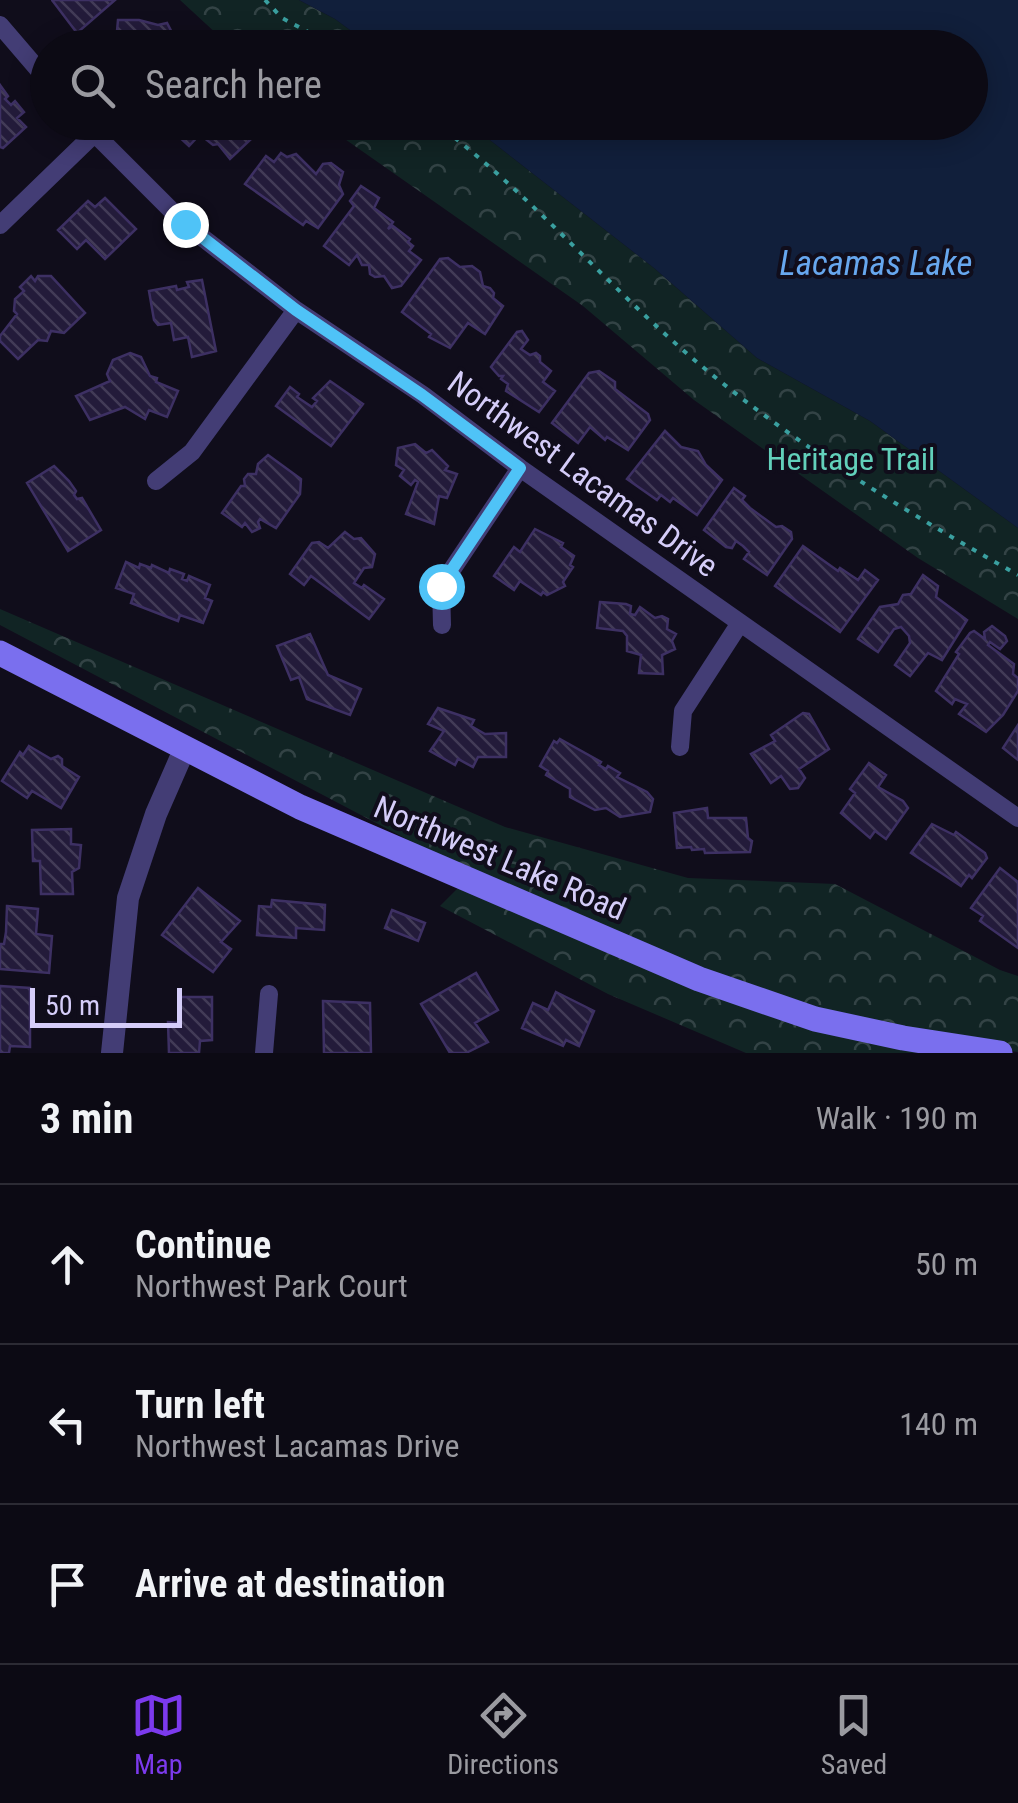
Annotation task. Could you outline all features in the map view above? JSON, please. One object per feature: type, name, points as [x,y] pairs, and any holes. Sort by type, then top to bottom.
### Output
[{"type":"main road","name":"Northwest Lake Road","points":[[0,654],[300,808],[699,979],[815,1019],[1000,1053]]},
{"type":"street","points":[[0,25],[30,60]]},
{"type":"street","points":[[0,225],[78,140]]},
{"type":"street","name":"Northwest Lacamas Drive","points":[[99,140],[185,224],[296,310],[1018,818]]},
{"type":"street","points":[[156,481],[192,452],[296,310]]},
{"type":"street","points":[[442,625],[441,586],[520,468]]},
{"type":"street","points":[[680,747],[684,711],[740,623]]},
{"type":"street","points":[[112,1053],[128,898],[184,750]]},
{"type":"street","points":[[264,1053],[269,994]]},
{"type":"path","points":[[265,0],[282,18],[304,30]]},
{"type":"path","points":[[455,140],[519,195],[666,336],[771,422],[826,460],[1018,574]]},
{"type":"green space","points":[[180,0],[299,0],[350,30],[213,30]]},
{"type":"green space","name":"Heritage Trail","points":[[346,140],[490,140],[654,268],[757,358],[870,421],[1018,528],[1018,619],[918,558],[694,400],[583,306]]},
{"type":"green space","points":[[0,609],[505,827],[688,878],[835,884],[1018,976],[1018,1052],[960,1044],[730,986],[475,875],[0,625]]},
{"type":"green space","points":[[459,887],[942,1053],[746,1053],[608,994],[440,906]]},
{"type":"water","name":"Lacamas Lake","points":[[299,0],[1018,0],[1018,528],[870,421],[757,358],[654,268],[490,140],[988,140],[988,30],[350,30]]},
{"type":"building","points":[[52,0],[115,0],[80,30],[75,30]]},
{"type":"building","points":[[118,20],[139,20],[167,23],[171,30],[117,30]]},
{"type":"building","points":[[0,85],[8,96],[5,99],[11,105],[15,101],[24,112],[17,118],[26,127],[3,148],[0,147]]},
{"type":"building","points":[[207,140],[250,140],[230,159],[218,144]]},
{"type":"building","points":[[281,153],[287,157],[296,154],[316,174],[323,164],[331,163],[343,172],[339,185],[343,194],[318,228],[306,221],[303,225],[245,184],[266,156],[274,162]]},
{"type":"building","points":[[361,186],[379,198],[374,208],[393,222],[388,229],[393,226],[410,239],[408,242],[413,246],[409,251],[421,260],[401,286],[392,288],[384,276],[370,274],[369,265],[362,265],[357,255],[349,265],[324,246],[354,206],[350,201]]},
{"type":"building","points":[[105,198],[136,229],[105,259],[86,240],[77,249],[58,230],[88,201],[95,207]]},
{"type":"building","points":[[448,258],[460,267],[472,266],[480,272],[483,286],[490,288],[493,298],[503,306],[485,334],[468,323],[450,348],[429,337],[431,334],[402,312],[440,259]]},
{"type":"building","points":[[31,276],[35,281],[38,276],[51,276],[85,313],[64,333],[51,331],[47,341],[38,340],[18,359],[0,341],[0,336],[17,314],[15,299]]},
{"type":"building","points":[[202,280],[216,351],[192,357],[188,337],[174,340],[171,323],[158,325],[154,320],[149,291],[176,286],[177,290],[189,287],[187,282]]},
{"type":"building","points":[[522,331],[528,340],[521,349],[530,355],[536,353],[551,371],[543,382],[555,391],[539,412],[506,391],[508,384],[501,379],[503,376],[491,367],[517,332]]},
{"type":"building","points":[[130,353],[141,357],[156,382],[178,391],[167,417],[149,410],[145,419],[125,407],[90,420],[76,396],[110,381],[107,374],[113,360]]},
{"type":"building","points":[[599,371],[648,414],[650,420],[628,450],[607,437],[605,440],[590,427],[578,443],[552,423],[589,373]]},
{"type":"building","points":[[330,381],[363,404],[331,446],[276,406],[290,387],[312,407],[317,401],[313,398]]},
{"type":"building","points":[[665,431],[681,447],[698,451],[722,480],[697,515],[673,498],[670,502],[661,495],[657,500],[627,479]]},
{"type":"building","points":[[415,444],[426,453],[432,450],[448,466],[445,470],[457,474],[447,498],[439,496],[434,524],[406,514],[418,482],[415,480],[411,485],[400,476],[404,470],[396,465],[398,448]]},
{"type":"building","points":[[268,455],[301,479],[300,494],[276,528],[260,519],[260,528],[252,532],[245,523],[242,527],[222,513],[241,486],[245,486],[244,479],[248,474],[256,474],[258,464]]},
{"type":"building","points":[[54,466],[76,491],[77,499],[82,498],[101,530],[68,551],[27,483]]},
{"type":"building","points":[[734,488],[745,496],[742,500],[750,508],[776,527],[791,532],[792,539],[767,575],[744,559],[749,552],[736,541],[732,548],[726,547],[704,530]]},
{"type":"building","points":[[535,529],[563,543],[561,547],[574,556],[570,565],[573,567],[563,582],[565,586],[547,595],[520,581],[514,590],[494,576],[514,547],[520,552]]},
{"type":"building","points":[[345,532],[354,539],[361,538],[375,554],[372,567],[364,568],[354,583],[384,599],[369,619],[311,576],[304,585],[290,574],[312,543],[319,542],[328,548]]},
{"type":"building","points":[[803,546],[838,571],[840,568],[858,580],[865,570],[878,580],[840,632],[775,586]]},
{"type":"building","points":[[126,562],[139,568],[140,564],[151,568],[152,565],[169,573],[170,569],[184,574],[182,579],[187,581],[189,576],[210,585],[205,598],[212,601],[203,623],[180,615],[178,621],[131,603],[134,594],[116,588]]},
{"type":"building","points":[[923,575],[938,586],[936,597],[967,620],[942,660],[928,653],[910,676],[895,665],[910,643],[901,627],[894,629],[878,652],[858,639],[880,607],[898,604],[903,595],[911,594]]},
{"type":"building","points":[[600,602],[626,604],[631,606],[630,614],[635,615],[640,607],[655,618],[668,619],[667,629],[676,634],[672,641],[675,649],[662,655],[663,674],[639,673],[641,655],[627,651],[623,631],[597,628]]},
{"type":"building","points":[[992,626],[1007,641],[1000,649],[990,642],[988,645],[1014,664],[1018,691],[986,732],[959,714],[967,704],[955,699],[952,704],[936,691],[970,633],[974,631],[985,639],[984,632]]},
{"type":"building","points":[[310,634],[328,675],[361,689],[350,715],[307,699],[299,677],[291,680],[277,646]]},
{"type":"building","points":[[438,708],[474,720],[471,726],[485,734],[506,733],[506,757],[478,757],[473,767],[458,759],[455,765],[430,751],[444,731],[428,724]]},
{"type":"building","points":[[803,713],[809,714],[829,749],[799,769],[805,778],[798,788],[790,789],[781,776],[771,783],[751,754],[775,741],[771,735]]},
{"type":"building","points":[[1018,725],[1018,760],[1003,748]]},
{"type":"building","points":[[560,739],[647,792],[653,799],[650,812],[620,817],[606,808],[595,810],[570,797],[570,789],[546,775],[548,771],[540,766],[554,741]]},
{"type":"building","points":[[29,746],[51,759],[58,756],[62,766],[79,777],[61,808],[32,791],[27,798],[2,781],[20,752],[23,755]]},
{"type":"building","points":[[869,763],[886,775],[878,787],[908,808],[886,839],[875,831],[870,838],[841,813],[855,793],[850,789]]},
{"type":"building","points":[[707,808],[708,818],[746,818],[748,838],[752,841],[750,852],[705,853],[704,849],[677,848],[674,813]]},
{"type":"building","points":[[932,824],[954,835],[956,832],[985,853],[987,858],[961,886],[911,853]]},
{"type":"building","points":[[71,829],[71,844],[81,845],[79,868],[72,872],[73,894],[41,894],[40,861],[33,861],[32,830]]},
{"type":"building","points":[[1000,868],[1018,882],[1018,948],[980,921],[983,916],[971,908]]},
{"type":"building","points":[[198,888],[240,921],[221,942],[231,949],[213,972],[162,935]]},
{"type":"building","points":[[272,900],[325,905],[324,930],[296,928],[296,938],[257,935],[259,906],[271,907]]},
{"type":"building","points":[[7,906],[38,909],[36,934],[52,936],[49,973],[0,969]]},
{"type":"building","points":[[392,910],[425,923],[418,941],[385,928]]},
{"type":"building","points":[[476,973],[498,1010],[475,1023],[488,1042],[466,1053],[450,1053],[421,1004]]},
{"type":"building","points":[[0,986],[30,988],[30,1047],[10,1046],[9,1053],[0,1053]]},
{"type":"building","points":[[556,992],[594,1011],[579,1046],[566,1040],[563,1046],[522,1028],[533,1003],[548,1010]]},
{"type":"building","points":[[180,997],[212,997],[212,1040],[200,1041],[199,1053],[169,1053],[168,1022],[180,1023]]},
{"type":"building","points":[[323,1001],[370,1003],[371,1053],[324,1053]]},
{"type":"route","points":[[185,224],[296,310],[422,395],[520,468],[441,586]]}]
